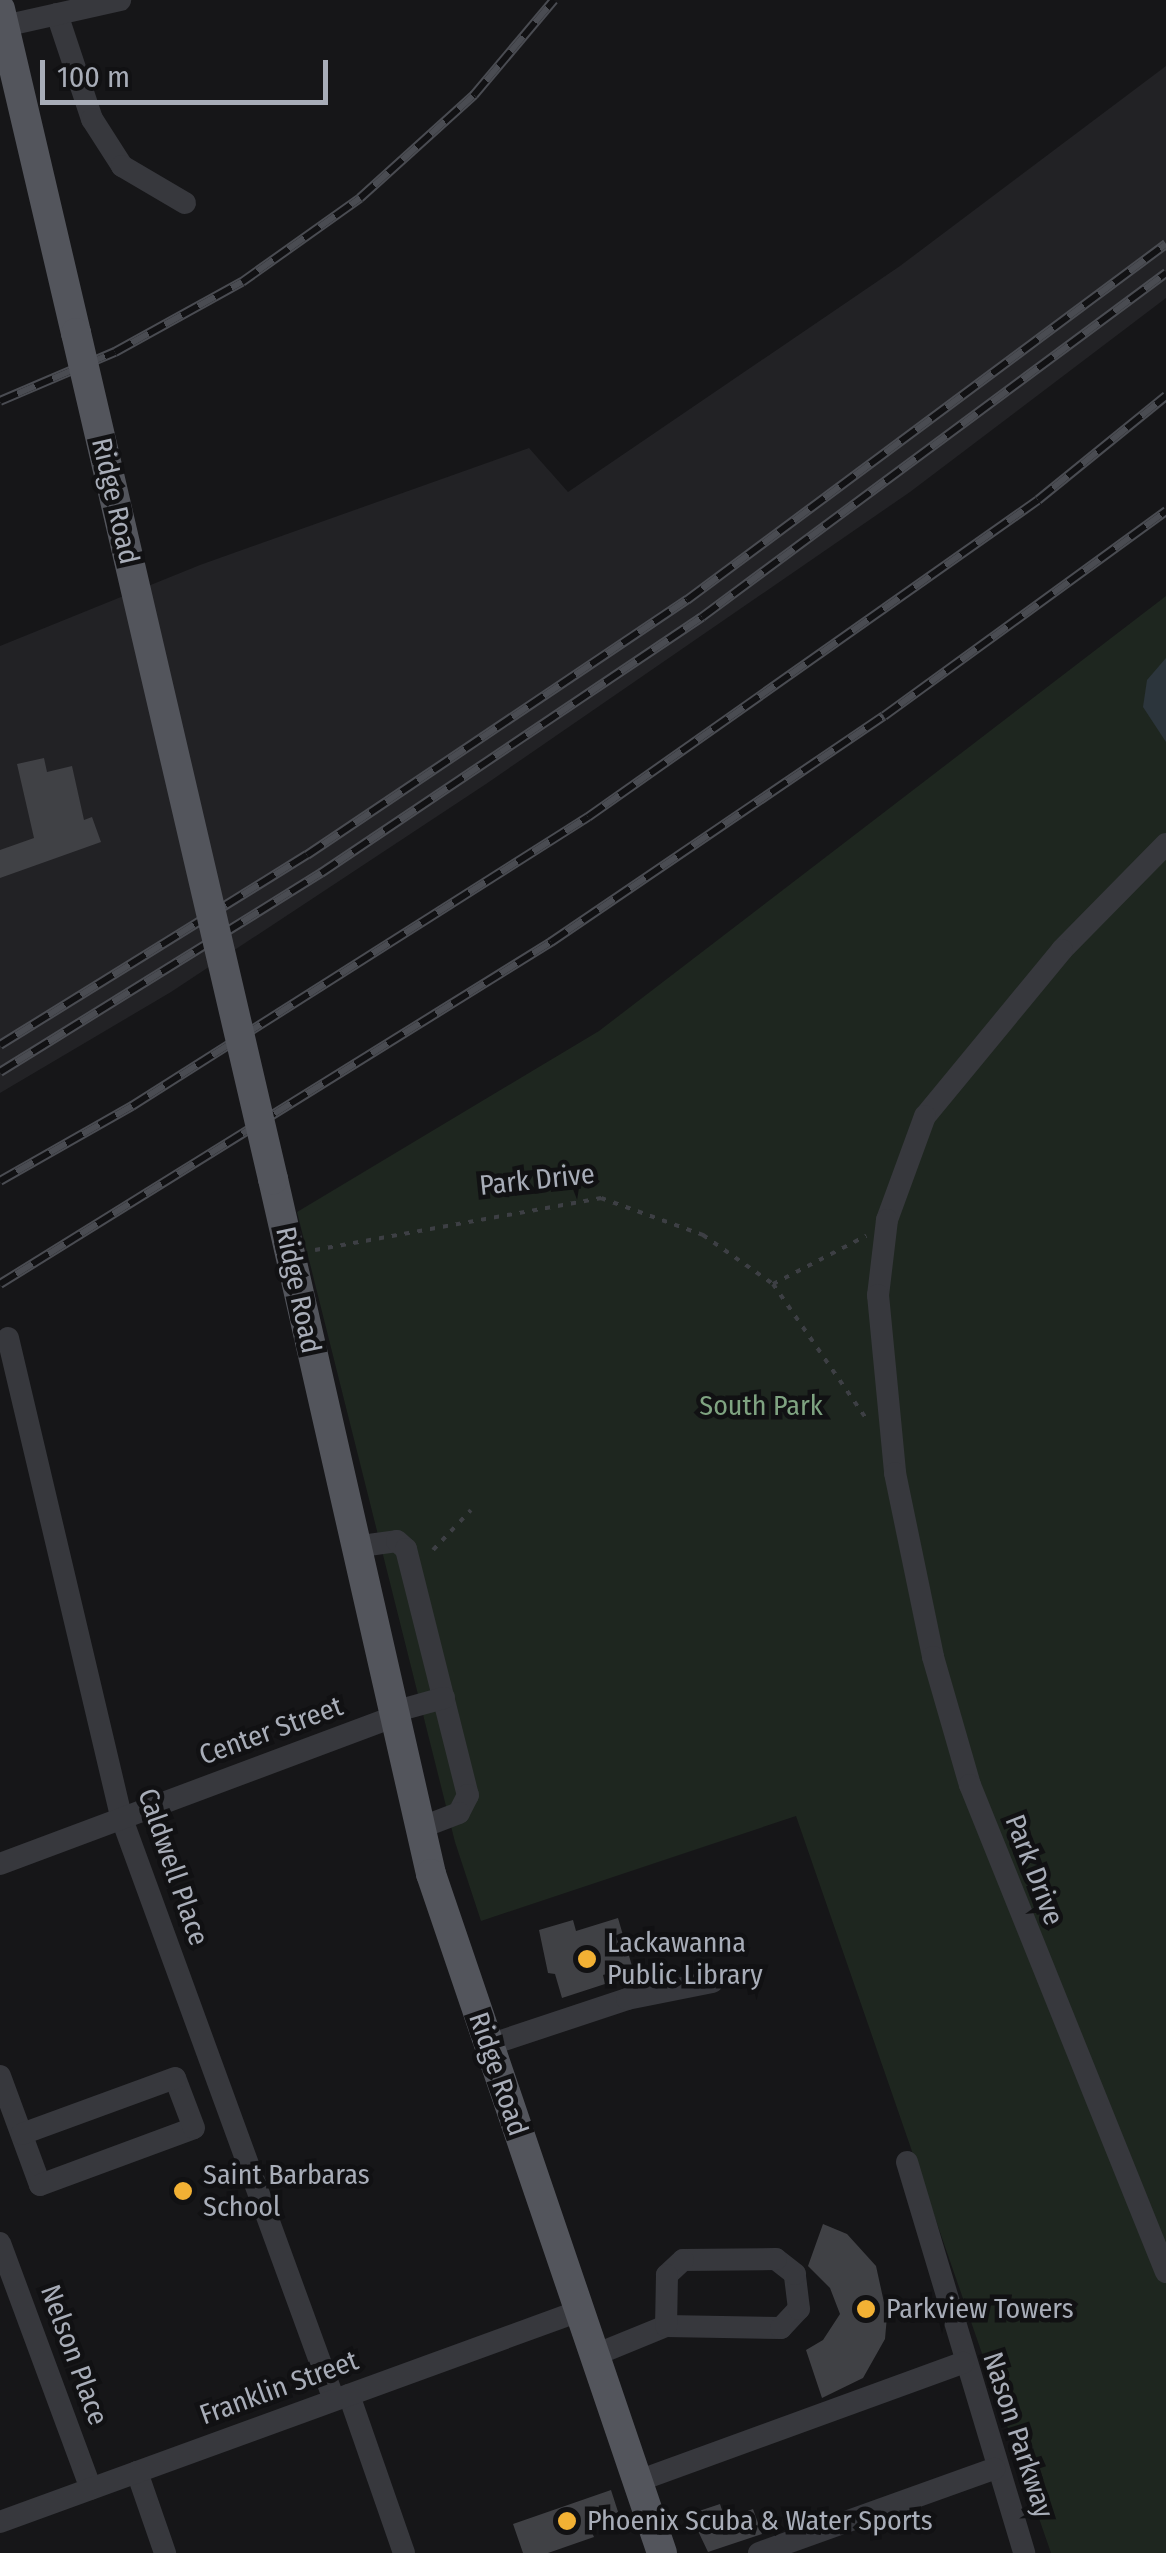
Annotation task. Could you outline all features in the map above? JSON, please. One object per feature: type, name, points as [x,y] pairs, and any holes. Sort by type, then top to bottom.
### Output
[{"type":"main road","name":"Ridge Road","points":[[3,30],[292,1255],[354,1548],[420,1828],[488,2045],[662,2553]]},
{"type":"street","points":[[3,30],[120,0]]},
{"type":"street","points":[[57,14],[92,118],[122,166],[186,203]]},
{"type":"street","name":"Park Drive","points":[[1166,844],[962,1064],[925,1116],[887,1220],[878,1294],[894,1473],[933,1658],[993,1848],[1166,2272]]},
{"type":"street","name":"Caldwell Place","points":[[8,1338],[122,1818],[212,2064],[404,2553]]},
{"type":"street","points":[[354,1548],[397,1541],[406,1548],[468,1795],[459,1813],[420,1828]]},
{"type":"street","name":"Center Street","points":[[0,1864],[444,1698]]},
{"type":"street","points":[[488,2045],[628,1999],[712,1982]]},
{"type":"street","points":[[22,2134],[212,2064]]},
{"type":"street","points":[[0,2076],[40,2185],[194,2128],[176,2078]]},
{"type":"street","name":"Nason Parkway","points":[[907,2162],[994,2469],[1024,2553]]},
{"type":"street","name":"Nelson Place","points":[[0,2242],[91,2489]]},
{"type":"street","points":[[594,2356],[666,2326],[781,2328],[799,2310],[795,2274],[776,2258],[683,2260],[667,2275],[666,2326]]},
{"type":"street","name":"Franklin Street","points":[[0,2522],[580,2312]]},
{"type":"street","points":[[638,2482],[963,2363]]},
{"type":"street","points":[[759,2553],[994,2469]]},
{"type":"street","points":[[137,2472],[165,2553]]},
{"type":"path","name":"Park Drive","points":[[292,1255],[439,1222],[601,1198],[703,1235],[772,1284],[870,1424]]},
{"type":"path","points":[[772,1284],[849,1248],[887,1220]]},
{"type":"path","points":[[434,1550],[471,1510]]},
{"type":"shaded area","points":[[1166,66],[1166,298],[910,492],[486,784],[171,992],[0,1093],[0,646],[200,565],[529,448],[568,492],[900,266]]},
{"type":"shaded area","points":[[1166,658],[1166,742],[1143,707],[1147,680]]},
{"type":"green space","name":"South Park","points":[[1166,596],[1166,2553],[1051,2553],[796,1816],[481,1921],[455,1842],[297,1212],[599,1031]]},
{"type":"building","points":[[44,758],[47,772],[72,766],[84,820],[92,817],[101,842],[0,878],[0,850],[34,838],[17,764]]},
{"type":"building","name":"Lackawanna Public Library","points":[[618,1918],[632,1966],[603,1975],[605,1984],[562,1998],[555,1974],[548,1973],[539,1930],[573,1920],[576,1931]]},
{"type":"building","name":"Parkview Towers","points":[[823,2224],[847,2234],[876,2266],[887,2316],[885,2339],[863,2378],[822,2398],[806,2350],[823,2340],[840,2314],[830,2288],[808,2266]]},
{"type":"building","name":"Phoenix Scuba & Water Sports","points":[[611,2490],[620,2518],[590,2528],[594,2537],[548,2553],[523,2553],[513,2524]]},
{"type":"building","points":[[720,2504],[725,2519],[753,2509],[762,2534],[708,2552],[690,2514]]},
{"type":"railway","points":[[0,401],[115,352],[242,282],[360,198],[474,95],[554,0]]},
{"type":"railway","points":[[0,1045],[307,855],[687,600],[1166,244]]},
{"type":"railway","points":[[0,1072],[321,873],[702,617],[1166,273]]},
{"type":"railway","points":[[0,1181],[132,1106],[588,817],[1038,500],[1166,396]]},
{"type":"railway","points":[[0,1284],[551,942],[884,716],[1166,511]]},
{"type":"place","name":"Lackawanna Public Library","points":[[587,1959]]},
{"type":"place","name":"Saint Barbaras School","points":[[183,2191]]},
{"type":"place","name":"Parkview Towers","points":[[866,2309]]},
{"type":"place","name":"Phoenix Scuba & Water Sports","points":[[567,2521]]}]
